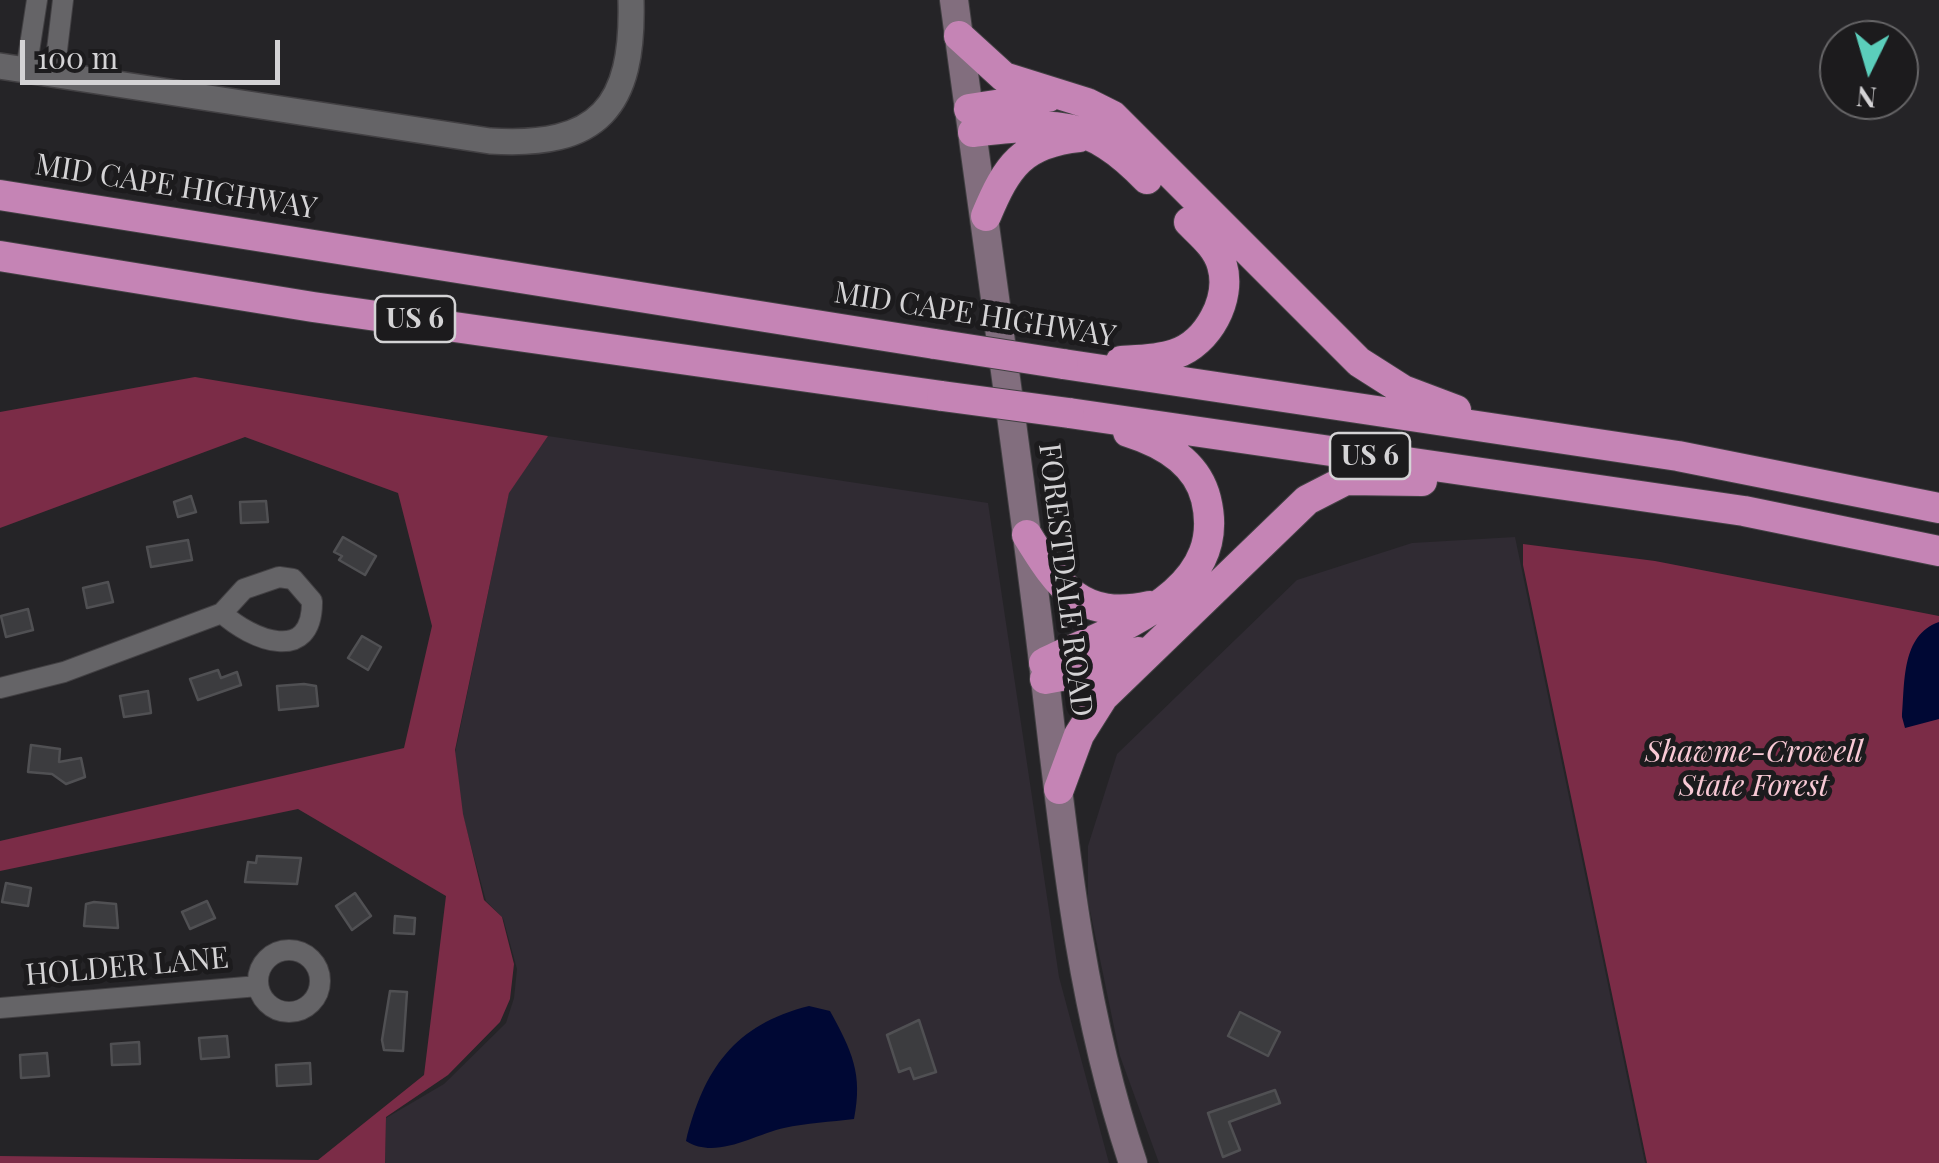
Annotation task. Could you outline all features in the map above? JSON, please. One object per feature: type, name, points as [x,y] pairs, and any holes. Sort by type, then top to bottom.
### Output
[{"type":"highway","points":[[959,36],[1004,77],[1100,109],[1124,126],[1359,362],[1426,400],[1530,434]]},
{"type":"highway","points":[[971,120],[1061,96]]},
{"type":"highway","points":[[971,120],[1052,124],[1096,135],[1118,150],[1212,245],[1222,264],[1224,284],[1214,320],[1186,350],[1161,358],[1063,364]]},
{"type":"highway","points":[[986,216],[1006,172],[1026,153],[1050,142],[1096,135]]},
{"type":"highway","name":"MID CAPE HIGHWAY","points":[[0,195],[1063,364],[1696,459],[1939,508]]},
{"type":"highway","name":"US 6","points":[[0,256],[313,306],[1671,500],[1939,551]]},
{"type":"highway","points":[[1044,671],[1122,628],[1183,586],[1204,551],[1209,516],[1199,483],[1166,448],[1070,413]]},
{"type":"highway","points":[[1059,789],[1094,708],[1306,500],[1346,480],[1671,500]]},
{"type":"highway","points":[[1028,535],[1060,585],[1086,604],[1123,610],[1162,602]]},
{"type":"highway","points":[[1044,671],[1120,663],[1166,635]]},
{"type":"main road","name":"FORESTDALE ROAD","points":[[954,0],[1028,535],[1066,872],[1089,1008],[1133,1163]]},
{"type":"street","points":[[37,0],[13,69],[490,141],[549,142],[589,126],[619,92],[629,65],[630,0]]},
{"type":"street","points":[[54,75],[63,0]]},
{"type":"street","points":[[0,688],[64,672],[222,614]]},
{"type":"street","name":"HOLDER LANE","points":[[0,1008],[258,986]]},
{"type":"shaded area","points":[[548,436],[988,503],[1059,977],[1109,1163],[385,1163],[386,1118],[444,1084],[506,1023],[514,998],[517,969],[503,918],[486,901],[462,813],[455,753],[509,492]]},
{"type":"shaded area","points":[[1515,537],[1645,1163],[1159,1163],[1120,1056],[1088,901],[1088,846],[1117,754],[1297,580],[1412,543]]},
{"type":"green space","points":[[195,377],[548,436],[509,493],[455,750],[463,814],[484,900],[502,917],[514,964],[510,999],[500,1022],[448,1075],[386,1117],[385,1163],[0,1163],[0,1156],[318,1160],[424,1075],[446,896],[298,809],[0,871],[0,841],[404,748],[432,626],[398,493],[245,437],[0,528],[0,412]]},
{"type":"green space","name":"Shawme-Crowell State Forest","points":[[1523,544],[1655,561],[1939,616],[1939,1163],[1647,1163],[1523,565]]},
{"type":"water","points":[[1939,622],[1939,719],[1905,728],[1904,690],[1911,649],[1927,628]]},
{"type":"water","points":[[809,1006],[830,1011],[850,1051],[857,1089],[854,1119],[784,1128],[722,1147],[686,1141],[702,1092],[726,1054],[761,1025]]},
{"type":"building","points":[[191,496],[196,512],[178,517],[174,502]]},
{"type":"building","points":[[266,501],[268,522],[241,523],[240,502]]},
{"type":"building","points":[[343,537],[376,556],[365,575],[339,560],[342,556],[334,552]]},
{"type":"building","points":[[188,540],[192,560],[151,567],[147,547]]},
{"type":"building","points":[[108,582],[113,602],[87,608],[83,588]]},
{"type":"building","points":[[28,609],[33,630],[6,637],[1,616]]},
{"type":"building","points":[[362,636],[381,647],[368,670],[348,658]]},
{"type":"building","points":[[218,670],[221,678],[237,672],[241,685],[198,700],[190,679]]},
{"type":"building","points":[[277,686],[316,686],[318,706],[279,710]]},
{"type":"building","points":[[148,691],[151,713],[124,717],[120,696]]},
{"type":"building","points":[[31,745],[60,749],[59,762],[81,758],[85,777],[66,784],[52,774],[28,772]]},
{"type":"building","points":[[257,856],[301,858],[297,884],[245,882],[248,862],[256,863]]},
{"type":"building","points":[[6,883],[31,888],[28,906],[2,902]]},
{"type":"building","points":[[355,893],[371,916],[352,930],[336,906]]},
{"type":"building","points":[[207,901],[215,918],[190,929],[182,912]]},
{"type":"building","points":[[86,904],[116,904],[118,928],[84,926]]},
{"type":"building","points":[[395,916],[415,918],[414,934],[394,933]]},
{"type":"building","points":[[390,991],[407,992],[403,1051],[384,1050],[382,1040]]},
{"type":"building","points":[[1240,1012],[1280,1032],[1268,1056],[1228,1036]]},
{"type":"building","points":[[919,1020],[936,1072],[914,1079],[910,1068],[899,1072],[887,1035]]},
{"type":"building","points":[[227,1036],[229,1057],[201,1059],[199,1038]]},
{"type":"building","points":[[139,1042],[140,1064],[112,1065],[111,1044]]},
{"type":"building","points":[[47,1053],[49,1076],[21,1078],[20,1055]]},
{"type":"building","points":[[310,1063],[311,1084],[277,1086],[276,1065]]},
{"type":"building","points":[[1275,1090],[1280,1103],[1229,1122],[1240,1150],[1223,1157],[1208,1113]]}]
